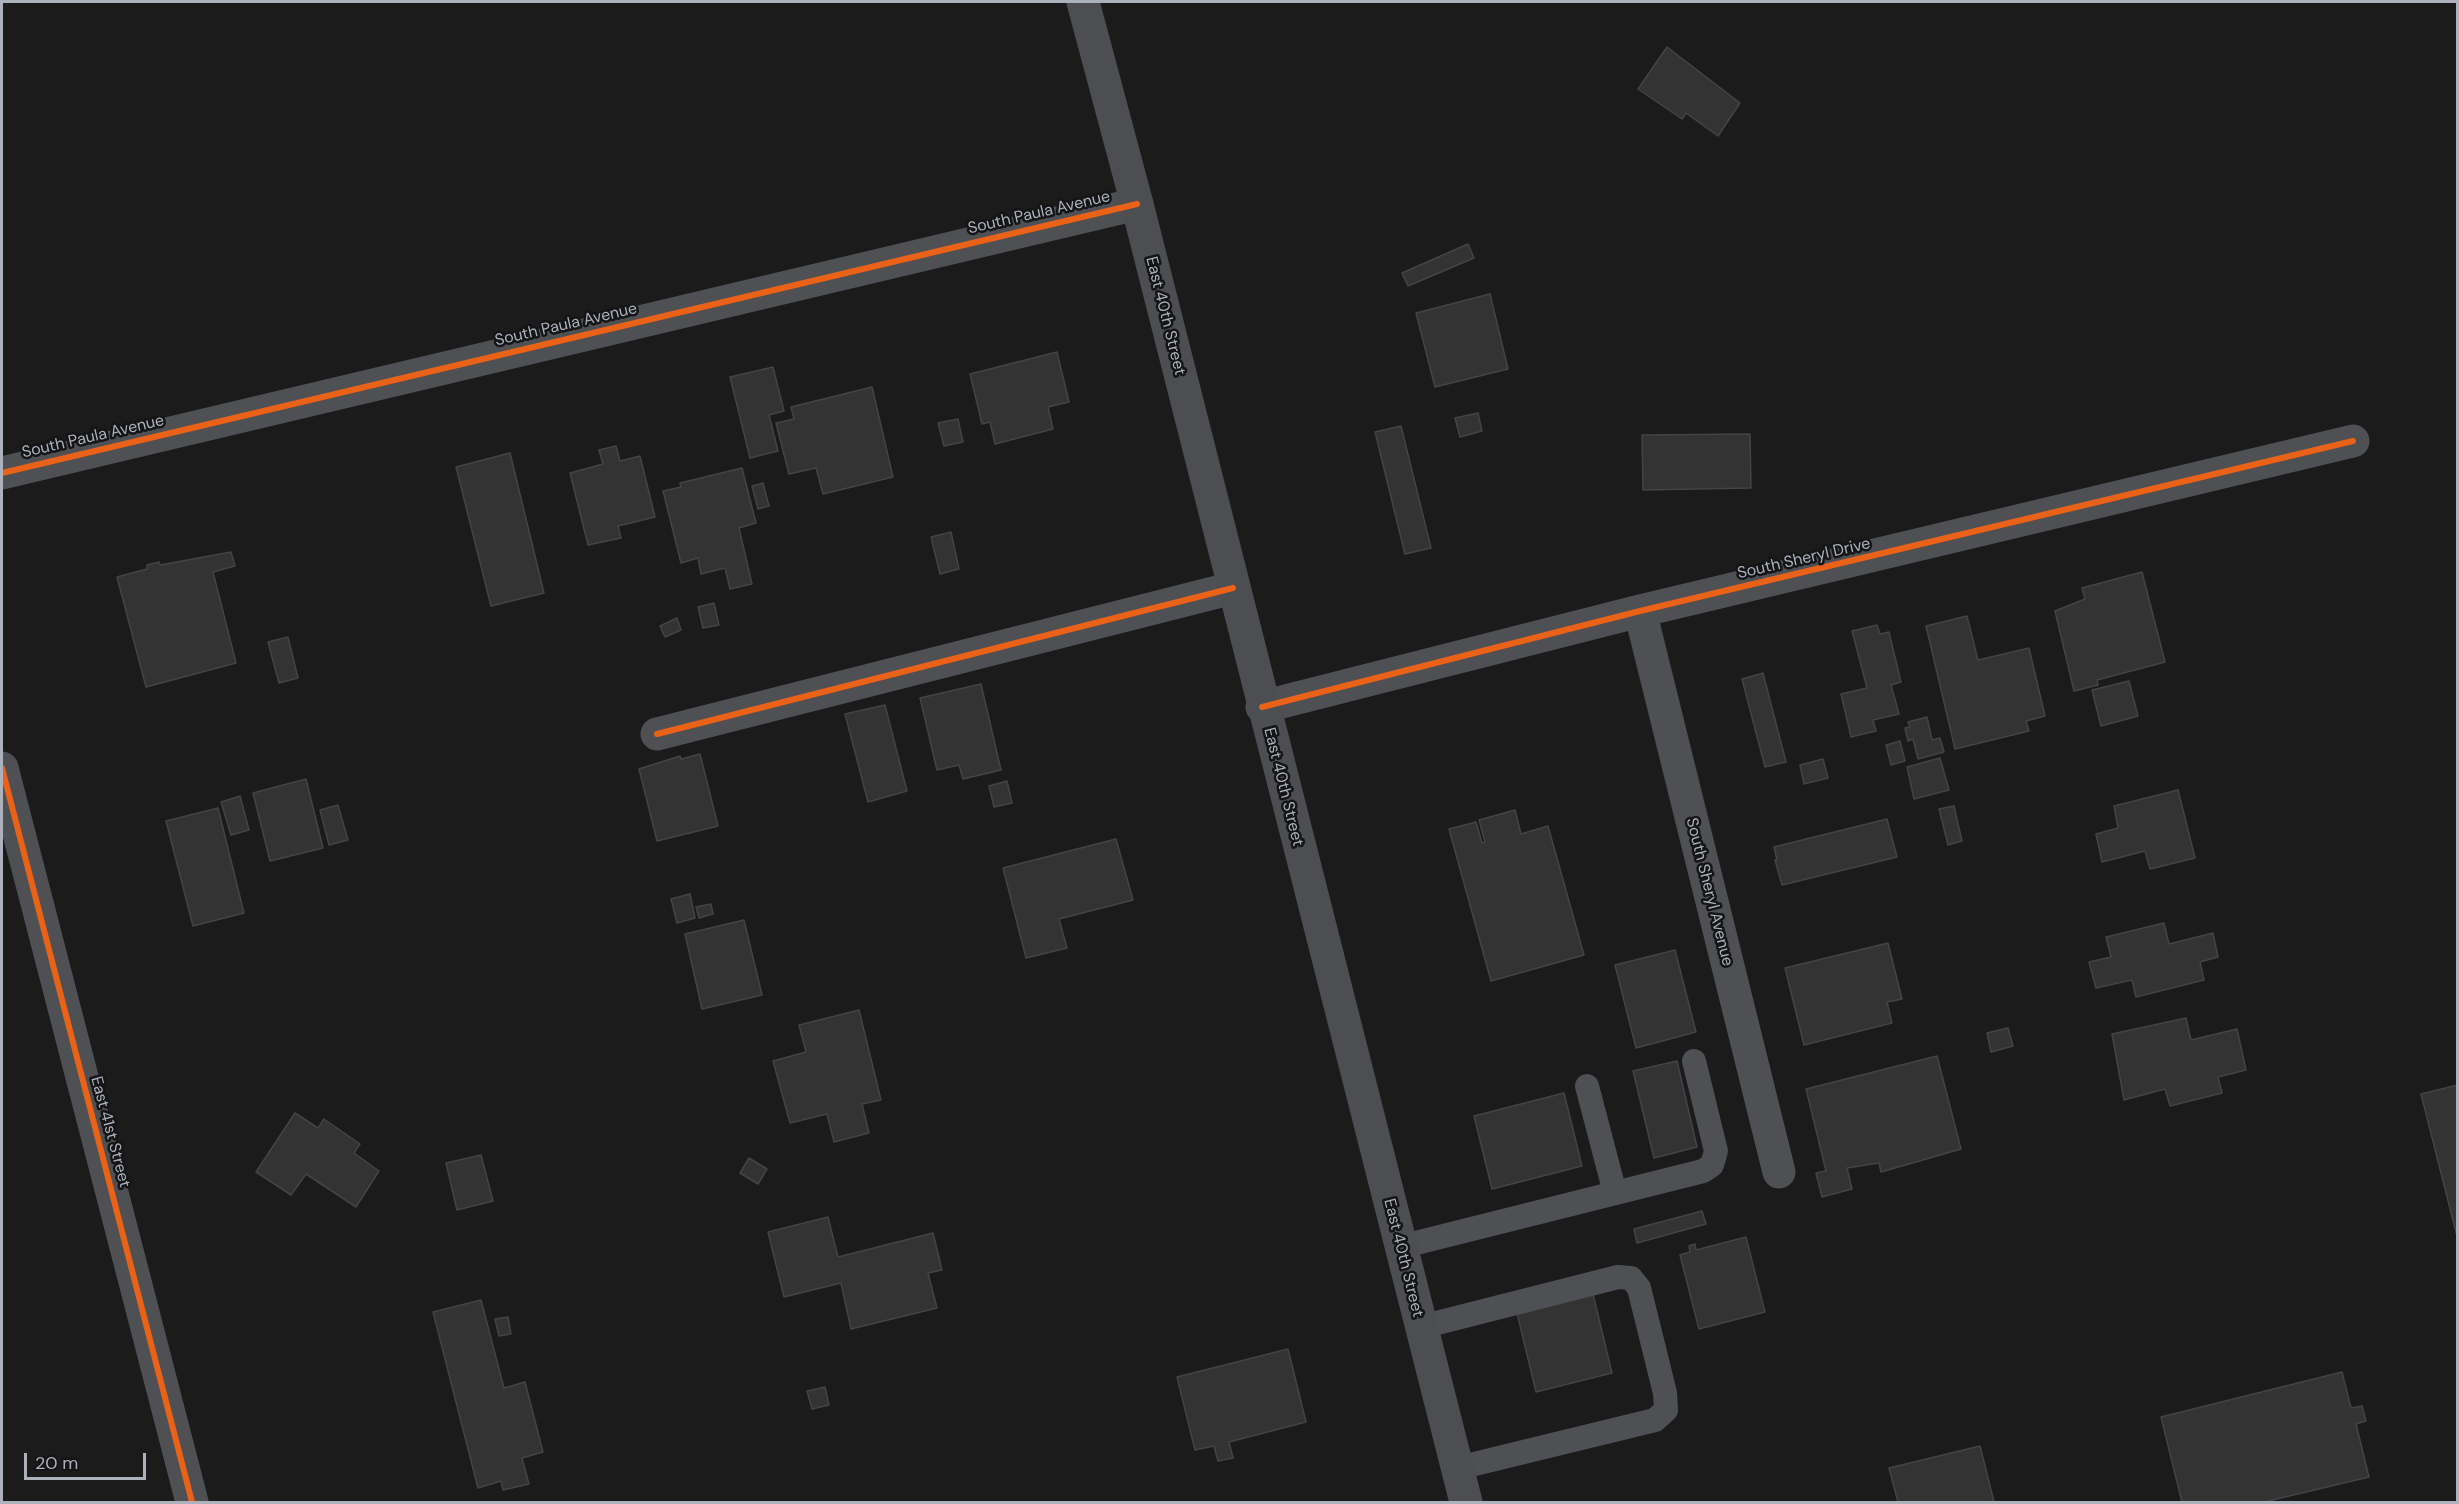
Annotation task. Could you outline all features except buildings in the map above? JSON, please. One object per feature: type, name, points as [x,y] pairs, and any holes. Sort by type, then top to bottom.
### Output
[{"type":"main road","name":"East 40th Street","points":[[1083,2],[1137,204],[1262,707],[1466,1503]]},
{"type":"street","name":"South Paula Avenue","points":[[2,473],[1137,204]]},
{"type":"street","name":"South Sheryl Drive","points":[[1262,707],[1640,612],[2353,441]]},
{"type":"street","points":[[657,734],[1233,588]]},
{"type":"street","name":"South Sheryl Avenue","points":[[1640,612],[1779,1172]]},
{"type":"street","name":"East 41st Street","points":[[2,768],[192,1503]]},
{"type":"lane","points":[[1400,1246],[1703,1171],[1712,1165],[1716,1151],[1694,1061]]},
{"type":"lane","points":[[1587,1086],[1615,1193]]},
{"type":"lane","points":[[1421,1327],[1618,1277],[1631,1278],[1639,1287],[1665,1393],[1666,1410],[1655,1420],[1458,1468]]},
{"type":"cycle path","points":[[2,473],[1137,204]]},
{"type":"cycle path","points":[[1262,707],[1640,611],[2353,441]]},
{"type":"cycle path","points":[[657,734],[1233,588]]},
{"type":"cycle path","points":[[2,768],[192,1502]]}]
